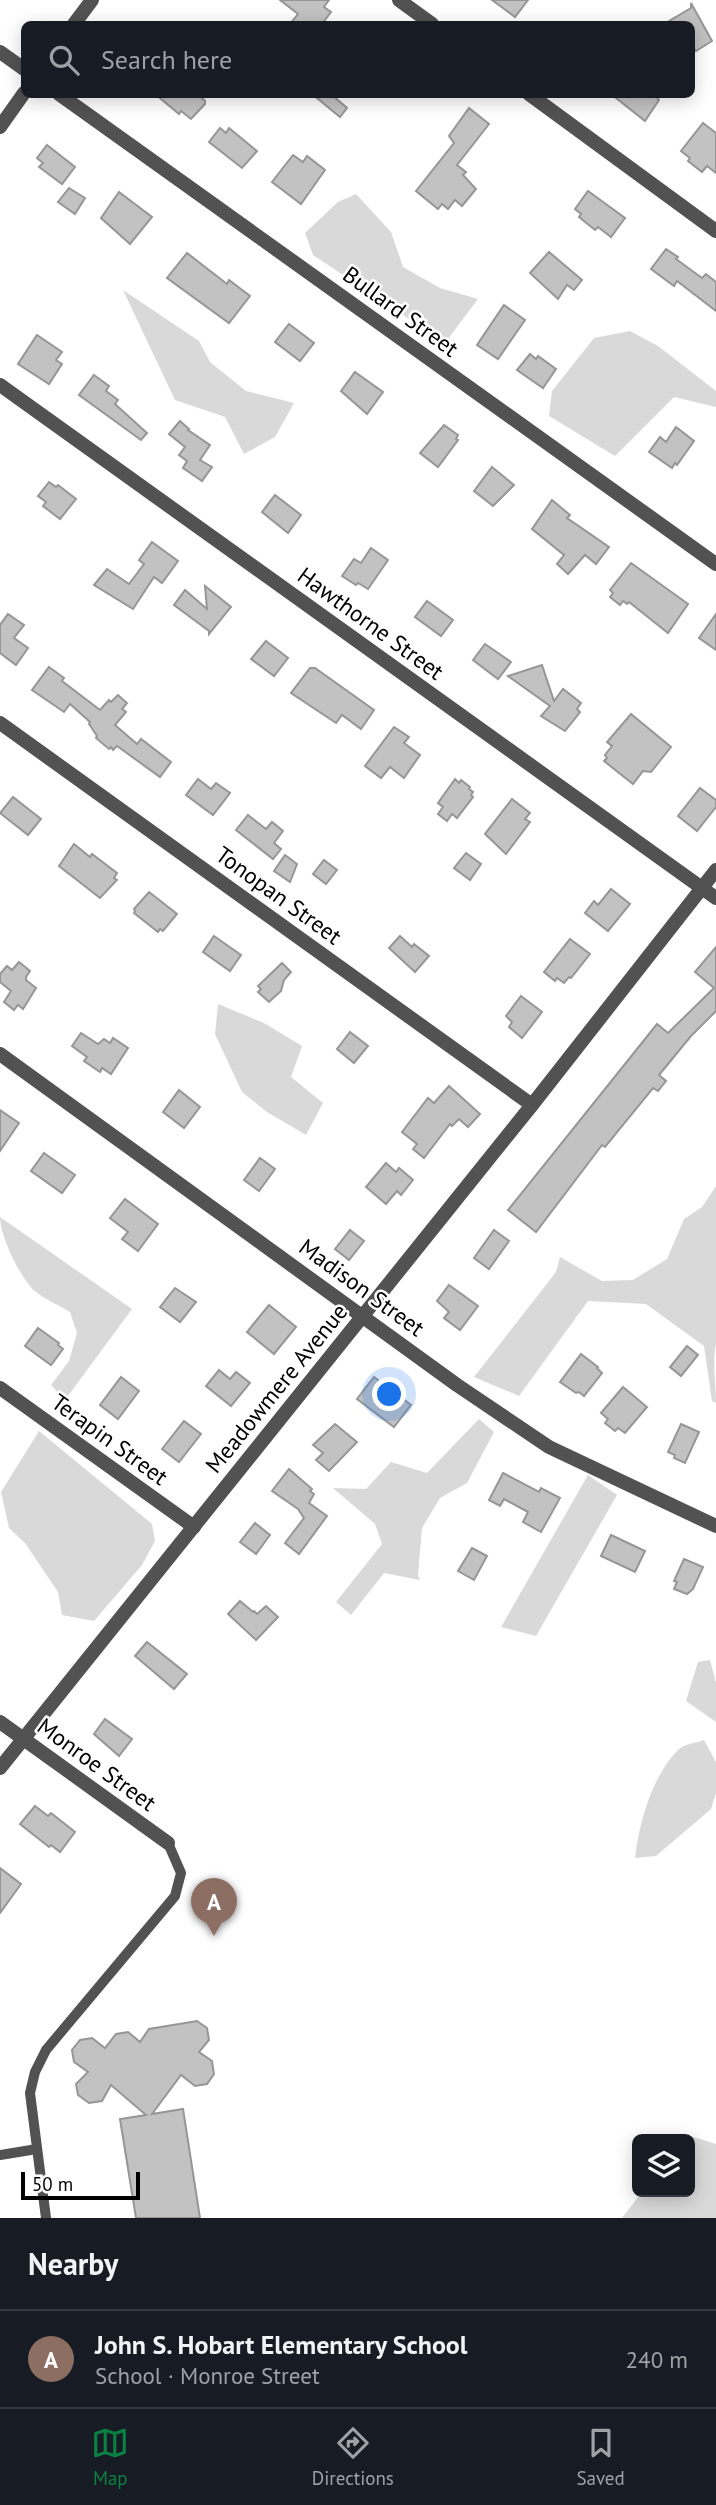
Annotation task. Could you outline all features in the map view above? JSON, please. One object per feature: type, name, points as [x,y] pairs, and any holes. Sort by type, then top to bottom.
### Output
[{"type":"street","points":[[76,21],[92,0]]},
{"type":"street","points":[[399,0],[428,21]]},
{"type":"street","points":[[0,52],[21,67]]},
{"type":"street","points":[[0,127],[21,97]]},
{"type":"street","name":"Bullard Street","points":[[66,98],[716,565]]},
{"type":"street","points":[[533,98],[716,231]]},
{"type":"street","name":"Hawthorne Street","points":[[0,385],[716,898]]},
{"type":"street","name":"Tonopan Street","points":[[0,723],[532,1105]]},
{"type":"street","name":"Meadowmere Avenue","points":[[0,1768],[532,1105],[716,870]]},
{"type":"street","name":"Madison Street","points":[[0,1054],[457,1385],[549,1447],[716,1526]]},
{"type":"street","name":"Terapin Street","points":[[0,1388],[194,1527]]},
{"type":"street","name":"Monroe Street","points":[[0,1722],[167,1843]]},
{"type":"lane","points":[[46,2218],[30,2093],[34,2072],[46,2050],[175,1896],[181,1873],[167,1843]]},
{"type":"lane","points":[[0,2155],[37,2149]]},
{"type":"shaded area","points":[[356,194],[391,232],[403,267],[440,288],[478,299],[445,343],[313,255],[305,233],[338,202]]},
{"type":"shaded area","points":[[123,290],[199,341],[210,362],[246,391],[294,403],[275,437],[244,454],[225,417],[175,400]]},
{"type":"shaded area","points":[[630,331],[658,346],[716,391],[716,407],[674,397],[615,456],[549,416],[552,391],[594,338]]},
{"type":"shaded area","points":[[218,1004],[264,1023],[302,1046],[291,1077],[323,1103],[306,1135],[267,1112],[242,1092],[215,1034]]},
{"type":"shaded area","points":[[716,1186],[716,1403],[712,1401],[704,1346],[646,1304],[588,1301],[519,1396],[474,1377],[556,1272],[560,1257],[602,1281],[633,1280],[667,1259],[684,1219],[702,1207]]},
{"type":"shaded area","points":[[0,1217],[132,1309],[65,1400],[51,1385],[69,1361],[77,1333],[70,1312],[44,1298],[24,1278],[7,1246]]},
{"type":"shaded area","points":[[479,1419],[494,1432],[467,1483],[440,1498],[422,1528],[418,1575],[420,1580],[384,1573],[351,1615],[336,1602],[382,1544],[375,1524],[333,1488],[366,1489],[391,1462],[427,1473]]},
{"type":"shaded area","points":[[39,1431],[152,1524],[155,1541],[142,1565],[94,1621],[62,1615],[58,1592],[25,1543],[9,1528],[1,1492]]},
{"type":"shaded area","points":[[588,1475],[617,1495],[536,1636],[501,1627]]},
{"type":"shaded area","points":[[710,1660],[716,1683],[716,1722],[686,1701],[698,1662]]},
{"type":"shaded area","points":[[704,1740],[716,1762],[716,1793],[711,1809],[656,1856],[635,1858],[648,1801],[661,1773],[680,1748]]},
{"type":"shaded area","points":[[695,2137],[716,2144],[716,2218],[622,2218],[638,2197],[695,2197]]},
{"type":"building","points":[[280,0],[329,0],[324,7],[331,12],[324,21],[292,21],[298,14]]},
{"type":"building","points":[[492,0],[528,0],[515,17]]},
{"type":"building","points":[[691,3],[712,41],[696,51],[695,21],[669,21],[691,8]]},
{"type":"building","points":[[160,98],[202,98],[205,101],[191,119],[181,111],[179,114]]},
{"type":"building","points":[[317,98],[336,98],[347,108],[340,117]]},
{"type":"building","points":[[616,98],[657,98],[659,100],[645,121]]},
{"type":"building","points":[[469,108],[489,124],[457,165],[466,172],[463,175],[476,189],[462,206],[455,200],[448,209],[442,204],[438,209],[416,191],[454,143],[449,136]]},
{"type":"building","points":[[703,123],[716,133],[716,173],[707,166],[702,172],[688,161],[690,158],[681,151]]},
{"type":"building","points":[[220,128],[226,133],[229,128],[257,151],[242,168],[209,142]]},
{"type":"building","points":[[47,145],[75,167],[62,184],[39,167],[43,163],[37,158]]},
{"type":"building","points":[[293,155],[303,162],[307,156],[325,170],[301,204],[272,182]]},
{"type":"building","points":[[69,188],[85,198],[75,214],[58,202]]},
{"type":"building","points":[[588,191],[625,218],[611,237],[598,227],[595,230],[579,217],[581,214],[575,209]]},
{"type":"building","points":[[119,192],[152,217],[130,244],[101,218]]},
{"type":"building","points":[[666,249],[702,278],[706,274],[716,282],[716,311],[677,281],[674,286],[651,269]]},
{"type":"building","points":[[549,252],[582,280],[574,290],[567,285],[558,299],[530,273]]},
{"type":"building","points":[[187,253],[227,284],[229,280],[250,296],[229,323],[167,278]]},
{"type":"building","points":[[504,305],[525,320],[498,359],[477,345]]},
{"type":"building","points":[[289,324],[314,343],[300,361],[275,342]]},
{"type":"building","points":[[37,335],[62,352],[56,360],[62,364],[49,384],[18,364]]},
{"type":"building","points":[[530,354],[536,359],[538,356],[556,369],[543,388],[517,370]]},
{"type":"building","points":[[355,372],[383,392],[367,414],[341,391]]},
{"type":"building","points":[[94,375],[109,386],[106,391],[118,400],[115,404],[147,433],[141,440],[79,395]]},
{"type":"building","points":[[180,421],[210,445],[200,460],[212,467],[202,481],[183,468],[187,461],[179,455],[185,447],[169,434]]},
{"type":"building","points":[[444,425],[458,435],[458,440],[438,467],[420,453]]},
{"type":"building","points":[[676,427],[694,441],[672,468],[649,452],[660,437],[666,442]]},
{"type":"building","points":[[492,467],[514,485],[493,506],[474,491]]},
{"type":"building","points":[[49,482],[56,487],[58,485],[76,499],[60,519],[43,506],[46,502],[38,496]]},
{"type":"building","points":[[275,495],[301,515],[288,533],[262,512]]},
{"type":"building","points":[[552,500],[570,515],[567,518],[609,547],[596,564],[585,555],[568,574],[557,564],[564,555],[532,529]]},
{"type":"building","points":[[152,542],[178,561],[162,583],[154,577],[133,609],[94,585],[107,569],[129,584],[144,564],[139,560]]},
{"type":"building","points":[[371,548],[388,560],[368,589],[342,576],[354,559],[361,563]]},
{"type":"building","points":[[631,563],[688,604],[668,633],[629,602],[627,604],[623,601],[620,605],[610,597],[613,593],[610,590]]},
{"type":"building","points":[[205,586],[231,607],[209,634],[209,631],[174,605],[185,590],[207,609]]},
{"type":"building","points":[[427,601],[453,620],[441,636],[415,617]]},
{"type":"building","points":[[8,614],[24,625],[14,638],[28,648],[16,665],[0,653],[0,625]]},
{"type":"building","points":[[716,614],[716,650],[699,638]]},
{"type":"building","points":[[266,641],[288,658],[274,676],[251,659]]},
{"type":"building","points":[[485,644],[511,662],[498,679],[473,660]]},
{"type":"building","points":[[542,665],[554,701],[563,689],[581,703],[577,709],[580,712],[565,731],[541,716],[550,706],[508,676]]},
{"type":"building","points":[[49,667],[64,678],[62,681],[100,710],[118,695],[127,703],[122,709],[126,712],[115,725],[137,744],[141,739],[171,762],[160,777],[117,746],[113,750],[111,747],[109,749],[96,738],[90,722],[70,704],[64,712],[32,690]]},
{"type":"building","points":[[310,668],[315,668],[374,710],[361,729],[342,715],[336,723],[291,693]]},
{"type":"building","points":[[631,714],[671,747],[651,772],[643,771],[633,784],[604,761],[612,746],[607,742]]},
{"type":"building","points":[[394,727],[409,737],[404,743],[420,755],[404,778],[390,767],[381,778],[365,766]]},
{"type":"building","points":[[198,779],[211,789],[216,783],[230,793],[213,815],[186,795]]},
{"type":"building","points":[[455,779],[470,787],[473,797],[457,818],[452,814],[447,821],[438,814],[443,807],[438,803]]},
{"type":"building","points":[[700,788],[716,800],[716,807],[697,831],[678,816]]},
{"type":"building","points":[[13,797],[41,819],[28,835],[0,813]]},
{"type":"building","points":[[512,799],[530,813],[525,819],[530,822],[506,854],[485,834]]},
{"type":"building","points":[[248,815],[266,829],[272,822],[283,831],[274,843],[281,849],[273,859],[236,830]]},
{"type":"building","points":[[74,844],[117,873],[114,878],[117,880],[100,898],[59,866]]},
{"type":"building","points":[[466,853],[481,864],[470,880],[454,868]]},
{"type":"building","points":[[285,855],[297,864],[290,882],[274,871]]},
{"type":"building","points":[[324,860],[337,870],[326,884],[313,874]]},
{"type":"building","points":[[611,889],[630,904],[608,931],[585,913],[594,901],[598,905]]},
{"type":"building","points":[[149,892],[177,914],[163,931],[160,929],[158,932],[134,913],[134,909]]},
{"type":"building","points":[[214,936],[241,955],[230,971],[203,952]]},
{"type":"building","points":[[400,936],[412,947],[414,944],[429,956],[415,972],[389,948]]},
{"type":"building","points":[[570,939],[590,954],[571,978],[564,983],[557,978],[555,981],[544,972]]},
{"type":"building","points":[[716,947],[716,1011],[659,1075],[666,1081],[658,1091],[653,1088],[605,1147],[602,1145],[536,1232],[508,1210],[657,1024],[668,1033],[714,988],[695,972]]},
{"type":"building","points":[[19,962],[30,971],[26,980],[36,988],[23,1009],[18,1005],[14,1010],[4,1002],[11,991],[0,982],[0,974],[7,966],[12,970]]},
{"type":"building","points":[[282,963],[291,972],[284,980],[281,991],[269,1002],[258,992],[261,989],[258,986]]},
{"type":"building","points":[[521,996],[542,1012],[522,1038],[509,1027],[512,1022],[506,1016]]},
{"type":"building","points":[[350,1032],[368,1046],[354,1063],[337,1049]]},
{"type":"building","points":[[81,1033],[98,1044],[104,1039],[110,1043],[113,1038],[128,1048],[111,1074],[102,1068],[100,1072],[84,1061],[87,1057],[72,1046]]},
{"type":"building","points":[[449,1086],[480,1114],[468,1127],[459,1119],[452,1126],[450,1124],[424,1158],[413,1149],[417,1144],[402,1132],[428,1098],[434,1103]]},
{"type":"building","points":[[179,1090],[200,1107],[184,1128],[163,1112]]},
{"type":"building","points":[[0,1110],[19,1123],[0,1151]]},
{"type":"building","points":[[44,1153],[75,1175],[62,1193],[31,1171]]},
{"type":"building","points":[[260,1158],[275,1169],[259,1191],[244,1180]]},
{"type":"building","points":[[386,1163],[396,1172],[399,1168],[413,1180],[401,1195],[397,1191],[386,1204],[366,1187]]},
{"type":"building","points":[[125,1199],[158,1224],[138,1251],[122,1239],[128,1232],[110,1218]]},
{"type":"building","points":[[350,1230],[364,1241],[349,1260],[335,1249]]},
{"type":"building","points":[[494,1230],[509,1241],[489,1269],[474,1258]]},
{"type":"building","points":[[449,1285],[478,1306],[460,1330],[444,1318],[449,1312],[437,1301]]},
{"type":"building","points":[[175,1288],[196,1302],[180,1322],[160,1307]]},
{"type":"building","points":[[269,1305],[296,1327],[274,1354],[247,1332]]},
{"type":"building","points":[[38,1328],[63,1349],[51,1365],[25,1346]]},
{"type":"building","points":[[687,1346],[698,1355],[681,1376],[670,1367]]},
{"type":"building","points":[[581,1354],[602,1373],[584,1396],[560,1382]]},
{"type":"building","points":[[219,1370],[230,1379],[236,1372],[250,1383],[231,1406],[206,1386]]},
{"type":"building","points":[[121,1377],[139,1391],[118,1419],[100,1405]]},
{"type":"building","points":[[374,1377],[411,1405],[394,1427],[357,1399]]},
{"type":"building","points":[[623,1387],[647,1407],[625,1433],[618,1428],[615,1431],[605,1423],[608,1419],[601,1413]]},
{"type":"building","points":[[184,1421],[201,1434],[179,1462],[162,1449]]},
{"type":"building","points":[[335,1424],[357,1442],[329,1471],[316,1460],[323,1453],[313,1445]]},
{"type":"building","points":[[681,1424],[699,1432],[685,1463],[668,1452]]},
{"type":"building","points":[[289,1469],[312,1489],[310,1491],[314,1494],[309,1503],[327,1516],[299,1554],[285,1543],[304,1518],[298,1509],[272,1491]]},
{"type":"building","points":[[503,1473],[539,1492],[541,1488],[560,1498],[541,1532],[523,1522],[528,1512],[504,1499],[500,1506],[489,1500]]},
{"type":"building","points":[[255,1523],[270,1535],[256,1554],[240,1542]]},
{"type":"building","points":[[611,1535],[645,1551],[635,1572],[601,1556]]},
{"type":"building","points":[[472,1548],[487,1556],[474,1580],[458,1571]]},
{"type":"building","points":[[684,1559],[703,1567],[693,1589],[687,1594],[674,1589],[677,1582],[674,1581]]},
{"type":"building","points":[[240,1601],[257,1614],[266,1606],[278,1617],[256,1640],[228,1614]]},
{"type":"building","points":[[147,1642],[187,1674],[174,1689],[135,1656]]},
{"type":"building","points":[[105,1719],[132,1739],[119,1756],[94,1734]]},
{"type":"building","points":[[35,1806],[48,1816],[51,1813],[75,1832],[60,1852],[51,1845],[49,1847],[20,1824]]},
{"type":"building","points":[[0,1868],[21,1884],[0,1913]]},
{"type":"building","points":[[197,2021],[207,2028],[209,2040],[199,2052],[212,2061],[214,2074],[207,2084],[195,2086],[181,2075],[152,2114],[183,2109],[200,2218],[136,2218],[120,2119],[146,2115],[111,2085],[102,2101],[89,2103],[78,2095],[76,2084],[88,2072],[74,2062],[72,2050],[80,2040],[92,2038],[105,2048],[116,2034],[128,2032],[140,2042],[149,2029]]},
{"type":"place","name":"John S. Hobart Elementary School","points":[[214,1936]]}]
